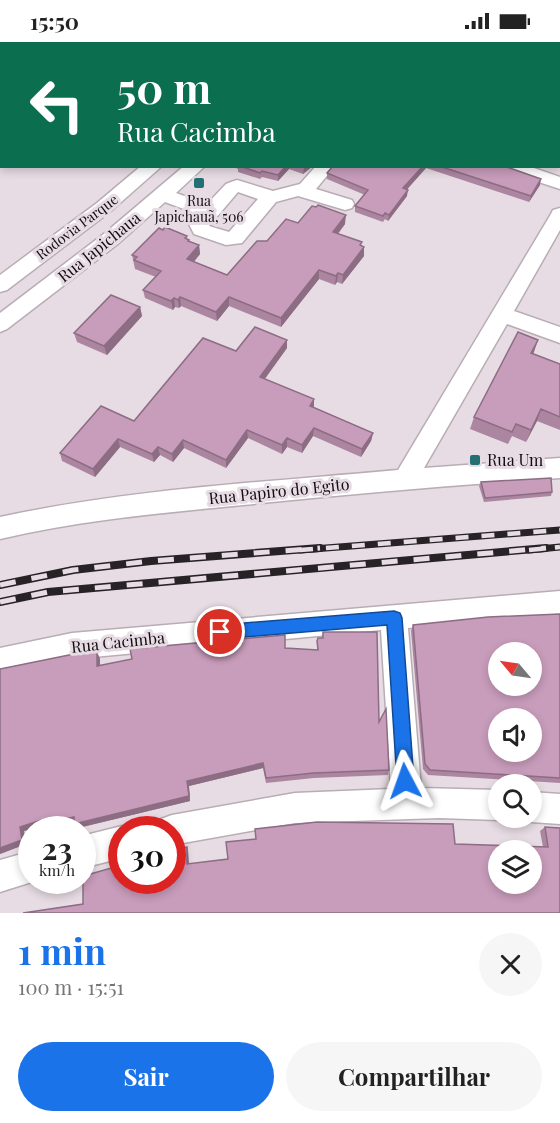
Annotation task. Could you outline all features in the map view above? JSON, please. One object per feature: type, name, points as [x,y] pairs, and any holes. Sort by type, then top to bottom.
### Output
[{"type":"street","name":"Rodovia Parque","points":[[0,285],[104,207],[151,168]]},
{"type":"street","name":"Rua Japichaua","points":[[0,324],[112,238],[194,168]]},
{"type":"street","points":[[305,190],[324,168]]},
{"type":"street","points":[[520,168],[538,171],[560,183]]},
{"type":"street","points":[[268,198],[237,186],[232,188],[198,227],[230,240],[235,238],[268,198],[293,190],[305,190],[345,204]]},
{"type":"street","points":[[163,195],[210,212]]},
{"type":"street","points":[[406,478],[501,314],[556,227]]},
{"type":"street","points":[[501,314],[560,335]]},
{"type":"street","name":"Rua Papiro do Egito","points":[[0,528],[56,514],[406,478],[560,468]]},
{"type":"street","name":"Rua Cacimba","points":[[0,661],[72,646],[137,639],[560,603]]},
{"type":"street","points":[[394,618],[407,804]]},
{"type":"street","points":[[186,827],[295,808],[407,804],[488,805]]},
{"type":"street","points":[[542,808],[560,809]]},
{"type":"street","points":[[0,876],[18,871]]},
{"type":"building","points":[[246,168],[284,168],[278,175],[262,171],[260,173]]},
{"type":"building","points":[[331,168],[421,168],[403,188],[408,190],[389,215],[385,213],[383,216],[355,206],[368,190],[327,173]]},
{"type":"building","points":[[445,168],[510,168],[541,179],[531,196]]},
{"type":"building","points":[[318,205],[346,215],[333,232],[362,242],[360,245],[364,247],[343,275],[338,273],[336,276],[319,270],[281,318],[229,297],[216,312],[180,297],[178,300],[174,298],[171,301],[143,290],[161,271],[134,260],[137,257],[132,255],[159,228],[163,230],[165,227],[187,236],[185,238],[188,241],[199,245],[187,259],[227,275],[257,241],[267,241],[286,219],[298,223],[312,206]]},
{"type":"building","points":[[111,295],[140,307],[104,346],[74,333]]},
{"type":"building","points":[[255,327],[287,340],[260,377],[314,399],[310,406],[373,433],[362,449],[314,428],[302,445],[287,438],[282,445],[247,430],[226,460],[183,440],[172,454],[158,447],[152,454],[118,439],[93,469],[60,453],[101,406],[134,421],[203,338],[236,351]]},
{"type":"building","points":[[518,332],[538,340],[531,353],[560,364],[560,417],[541,409],[531,430],[516,424],[512,432],[474,417]]},
{"type":"building","points":[[551,478],[552,492],[485,498],[481,482]]},
{"type":"building","points":[[560,614],[560,778],[542,777],[542,774],[430,770],[425,764],[413,625],[488,617]]},
{"type":"building","points":[[323,632],[377,632],[379,722],[386,709],[389,770],[314,773],[266,778],[263,763],[187,781],[189,796],[96,819],[96,816],[18,816],[18,841],[0,848],[0,669],[69,655],[97,652],[97,666],[132,659],[130,649],[285,635],[285,648],[318,650],[318,638],[323,638]]},
{"type":"building","points":[[317,822],[453,824],[455,844],[488,845],[488,894],[542,894],[542,847],[548,847],[545,827],[560,828],[560,913],[23,913],[83,904],[83,894],[96,894],[96,872],[108,869],[108,894],[186,894],[186,847],[187,864],[228,859],[226,842],[256,839],[255,829]]},
{"type":"railway","points":[[300,550],[560,530]]},
{"type":"railway","points":[[529,550],[560,547]]},
{"type":"railway","points":[[0,585],[73,570],[151,561],[320,548]]},
{"type":"railway","points":[[0,602],[48,592],[546,548]]},
{"type":"place","name":"Rua Japichauã, 506","points":[[199,183]]},
{"type":"place","name":"Rua Um","points":[[475,460]]},
{"type":"route","points":[[220,632],[394,618],[405,781]]}]
